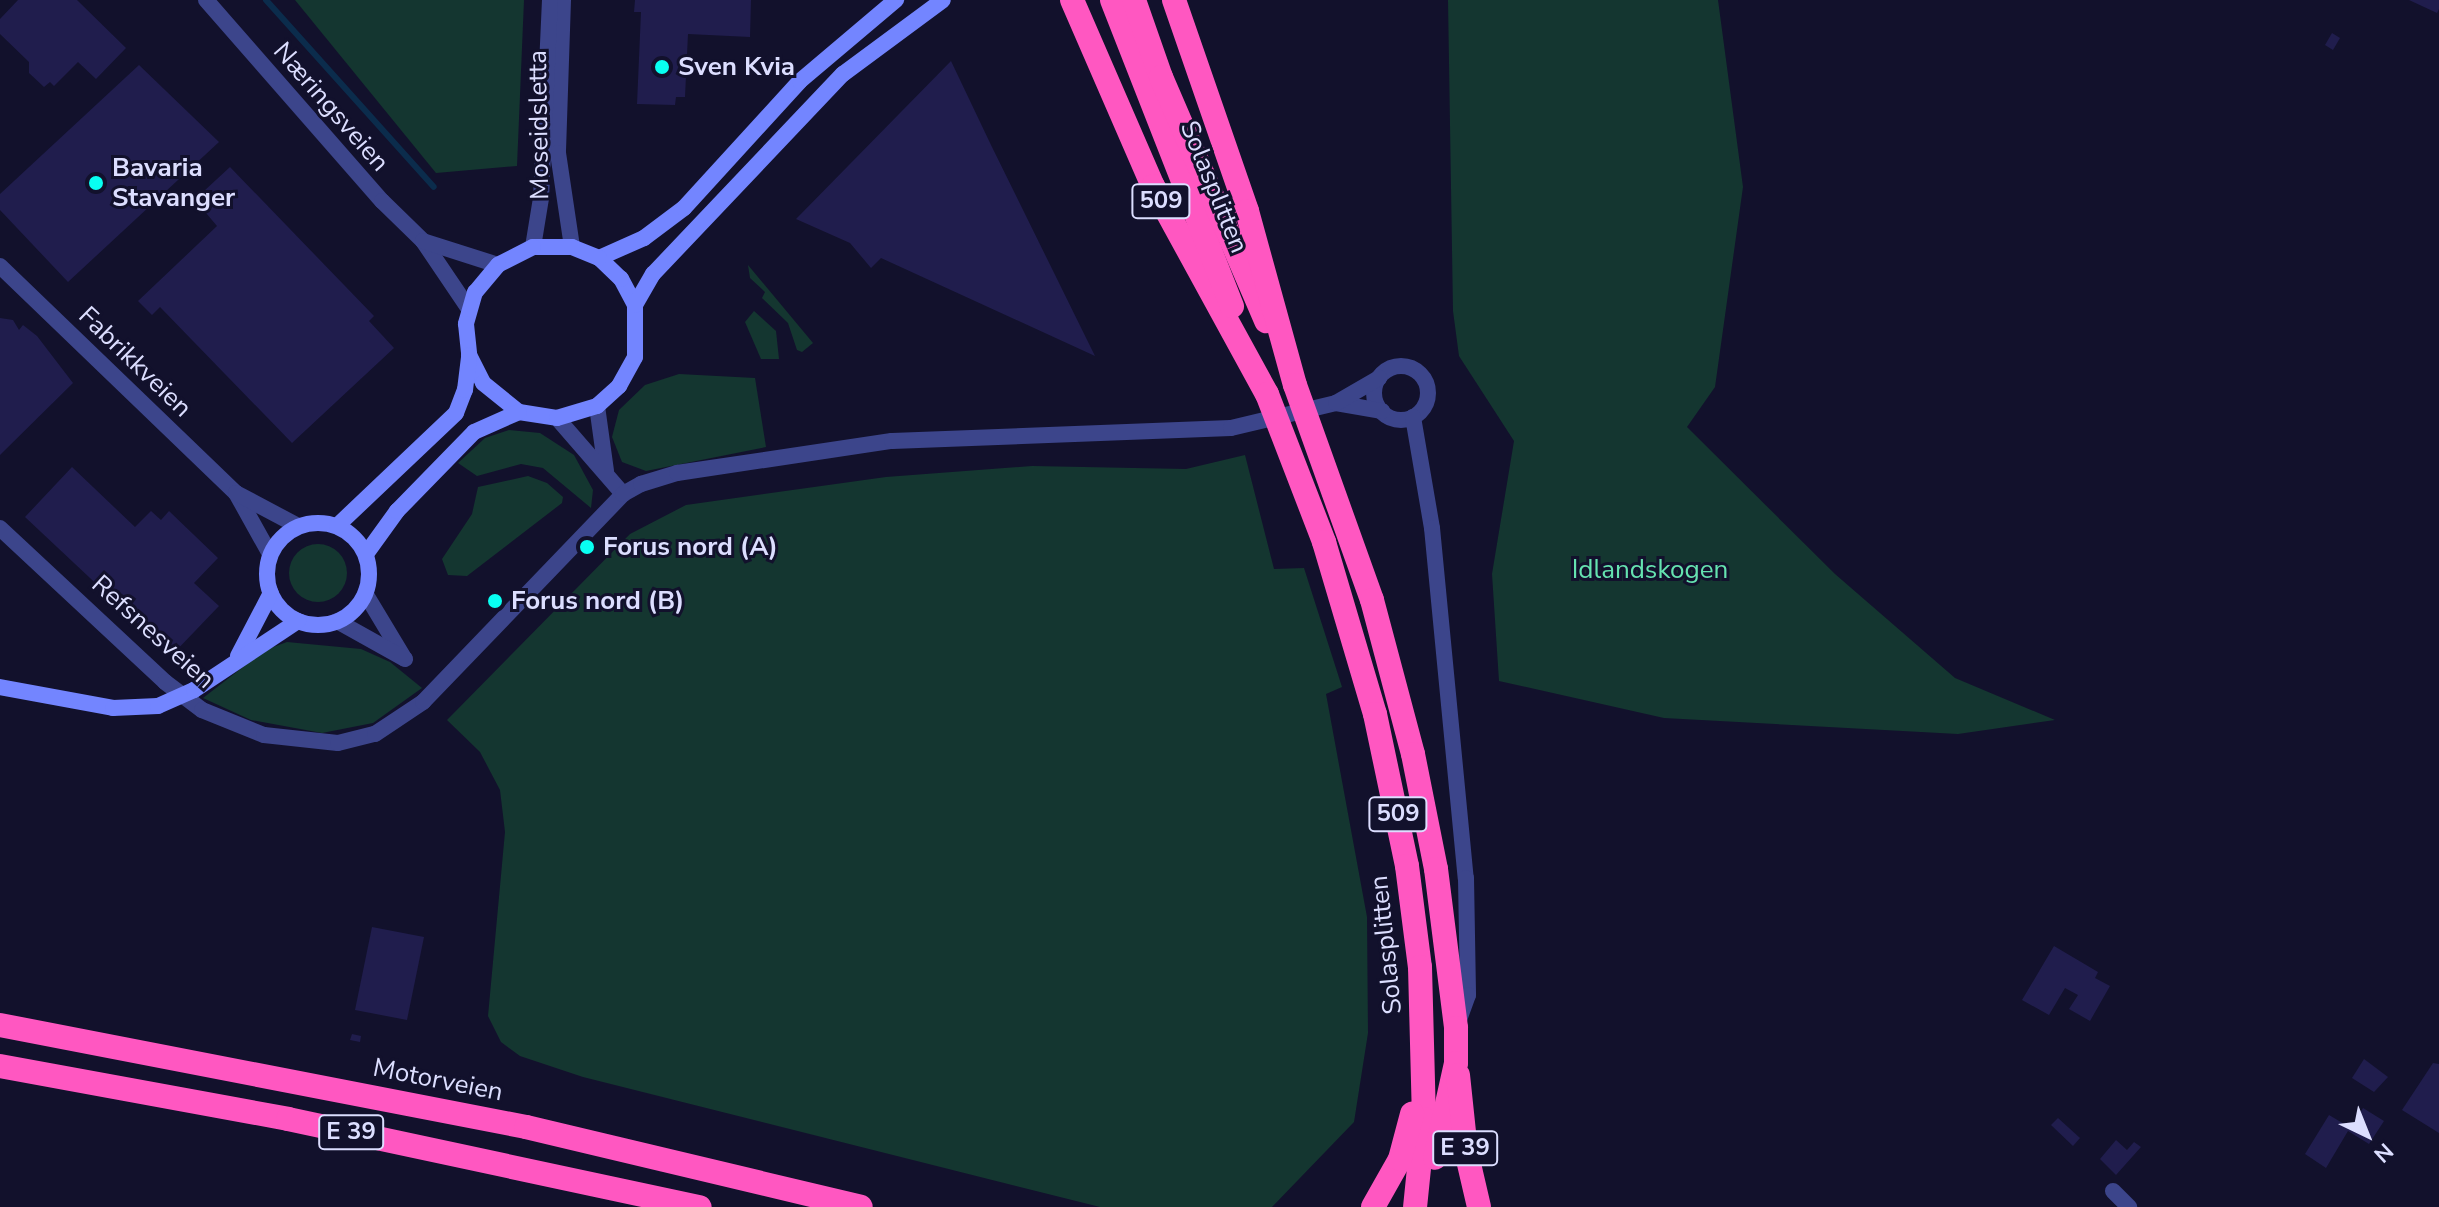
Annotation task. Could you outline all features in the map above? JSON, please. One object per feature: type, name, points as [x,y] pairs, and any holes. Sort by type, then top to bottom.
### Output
[{"type":"highway","name":"509","points":[[1072,0],[1153,186],[1267,394]]},
{"type":"highway","name":"Solasplitten","points":[[1112,0],[1290,453],[1347,617],[1398,814],[1418,941],[1424,1119],[1416,1207]]},
{"type":"highway","name":"Solasplitten","points":[[1134,0],[1223,230],[1295,385],[1320,448],[1388,654],[1427,815],[1456,1028],[1456,1063],[1416,1207]]},
{"type":"highway","name":"509","points":[[1174,0],[1247,211],[1295,385]]},
{"type":"highway","name":"Motorveien","points":[[0,1025],[541,1130],[861,1207]]},
{"type":"highway","name":"E 39","points":[[1373,1207],[1404,1147],[1422,1061]]},
{"type":"highway","name":"E 39","points":[[1456,1063],[1466,1151],[1479,1207]]},
{"type":"highway","name":"E 39","points":[[0,1066],[288,1119],[700,1207]]},
{"type":"street","name":"Næringsveien","points":[[206,0],[382,201],[423,241],[469,309]]},
{"type":"street","name":"Moseidsletta","points":[[533,247],[541,198],[550,0]]},
{"type":"street","name":"Moseidsletta","points":[[563,0],[558,153],[572,247]]},
{"type":"street","points":[[599,258],[644,238],[684,208],[800,81],[896,0]]},
{"type":"street","points":[[635,305],[653,274],[746,181],[824,92],[880,43],[943,0]]},
{"type":"street","name":"Næringsveien","points":[[423,241],[498,265]]},
{"type":"street","points":[[298,621],[271,593],[266,574],[270,554],[298,526],[337,526],[456,413],[465,390],[469,309],[498,265],[533,247],[572,247],[599,258],[621,279],[635,305],[635,357],[619,386],[597,406],[557,418],[519,412],[483,383],[469,355]]},
{"type":"street","name":"Fabrikkveien","points":[[0,266],[236,493],[298,526]]},
{"type":"street","points":[[557,418],[623,494],[677,473],[833,448],[1008,432],[1201,431],[1336,403],[1379,378],[1404,365],[1421,374],[1428,397],[1413,417],[1396,419],[1382,411],[1375,399],[1379,378]]},
{"type":"street","points":[[1336,403],[1364,412],[1382,411]]},
{"type":"street","points":[[597,406],[606,471]]},
{"type":"street","points":[[337,621],[354,610],[365,593],[366,554],[397,511],[474,432],[519,412]]},
{"type":"street","points":[[1413,417],[1432,528],[1466,878],[1468,995],[1456,1028]]},
{"type":"street","name":"Fabrikkveien","points":[[236,493],[270,554]]},
{"type":"street","name":"Refsnesveien","points":[[0,528],[183,697],[238,727],[288,740],[338,743],[375,734],[423,702],[623,494]]},
{"type":"street","points":[[337,526],[366,554]]},
{"type":"street","points":[[237,657],[271,593]]},
{"type":"street","points":[[0,687],[127,708],[183,697],[237,657],[298,621],[337,621],[405,659],[365,593]]},
{"type":"street","points":[[2113,1191],[2129,1207]]},
{"type":"green space","points":[[295,0],[524,0],[517,166],[436,173]]},
{"type":"green space","name":"Idlandskogen","points":[[1448,0],[1718,0],[1743,187],[1715,387],[1687,427],[1835,574],[1955,678],[2055,720],[1958,734],[1664,718],[1499,681],[1492,574],[1514,441],[1459,356],[1453,311]]},
{"type":"green space","points":[[748,265],[813,343],[802,352],[797,350],[788,323],[762,298],[765,292],[750,278]]},
{"type":"green space","points":[[754,311],[776,331],[779,359],[761,359],[745,322]]},
{"type":"green space","points":[[679,374],[755,378],[766,447],[646,471],[622,462],[612,437],[619,410],[645,385]]},
{"type":"green space","points":[[509,430],[540,433],[574,455],[593,490],[591,508],[543,468],[521,464],[477,476],[458,463],[485,438]]},
{"type":"green space","points":[[1245,455],[1274,569],[1304,568],[1342,687],[1326,694],[1367,917],[1368,1033],[1354,1122],[1272,1207],[1100,1207],[583,1077],[520,1056],[501,1042],[488,1016],[505,832],[500,790],[480,752],[447,720],[630,534],[686,505],[886,477],[1032,466],[1186,469]]},
{"type":"green space","points":[[528,476],[547,483],[563,497],[562,503],[467,576],[448,575],[442,559],[472,514],[478,487]]},
{"type":"green space","points":[[318,544],[329,546],[338,553],[345,562],[345,584],[338,593],[329,600],[318,602],[307,600],[298,593],[291,584],[289,573],[291,562],[298,553],[307,546]]},
{"type":"green space","points":[[287,642],[361,649],[390,662],[422,688],[373,723],[322,733],[251,720],[203,698],[265,650]]},
{"type":"building","points":[[18,0],[77,0],[126,48],[96,79],[78,62],[54,86],[50,82],[44,87],[29,73],[29,62],[0,34],[0,19]]},
{"type":"building","name":"Sven Kvia","points":[[635,0],[751,0],[750,37],[688,34],[685,97],[676,97],[675,105],[637,104],[641,12],[634,12]]},
{"type":"building","points":[[2409,0],[2439,0],[2439,9],[2437,13]]},
{"type":"building","points":[[2332,33],[2340,38],[2333,50],[2325,45]]},
{"type":"building","points":[[951,61],[1095,356],[881,258],[871,268],[850,243],[796,219]]},
{"type":"building","points":[[139,65],[219,142],[68,282],[0,210],[0,194]]},
{"type":"building","points":[[230,167],[374,316],[369,321],[394,348],[292,443],[160,307],[152,315],[138,301],[217,226],[206,213],[215,203],[204,191]]},
{"type":"building","points":[[0,318],[13,320],[19,330],[23,325],[37,336],[73,383],[0,455]]},
{"type":"building","points":[[72,467],[135,527],[151,511],[161,520],[169,511],[218,558],[194,583],[219,606],[172,655],[25,517]]},
{"type":"building","points":[[372,927],[424,937],[407,1020],[355,1010]]},
{"type":"building","points":[[2054,946],[2098,972],[2095,978],[2110,986],[2090,1021],[2069,1009],[2078,995],[2065,988],[2049,1015],[2022,1000]]},
{"type":"building","points":[[352,1034],[361,1036],[360,1042],[350,1040]]},
{"type":"building","points":[[2364,1059],[2388,1077],[2374,1092],[2352,1078]]},
{"type":"building","points":[[2433,1063],[2439,1064],[2439,1133],[2402,1110]]},
{"type":"building","points":[[2363,1108],[2384,1121],[2369,1144],[2348,1131],[2326,1168],[2305,1154],[2329,1115],[2351,1128]]},
{"type":"building","points":[[2058,1118],[2080,1138],[2073,1146],[2051,1125]]},
{"type":"building","points":[[2116,1140],[2127,1150],[2134,1142],[2141,1147],[2116,1175],[2100,1159]]},
{"type":"waterway","points":[[266,0],[434,187]]},
{"type":"place","name":"Sven Kvia","points":[[662,67]]},
{"type":"place","name":"Bavaria Stavanger","points":[[96,183]]},
{"type":"place","name":"Forus nord (A)","points":[[587,547]]},
{"type":"place","name":"Forus nord (B)","points":[[495,601]]}]
